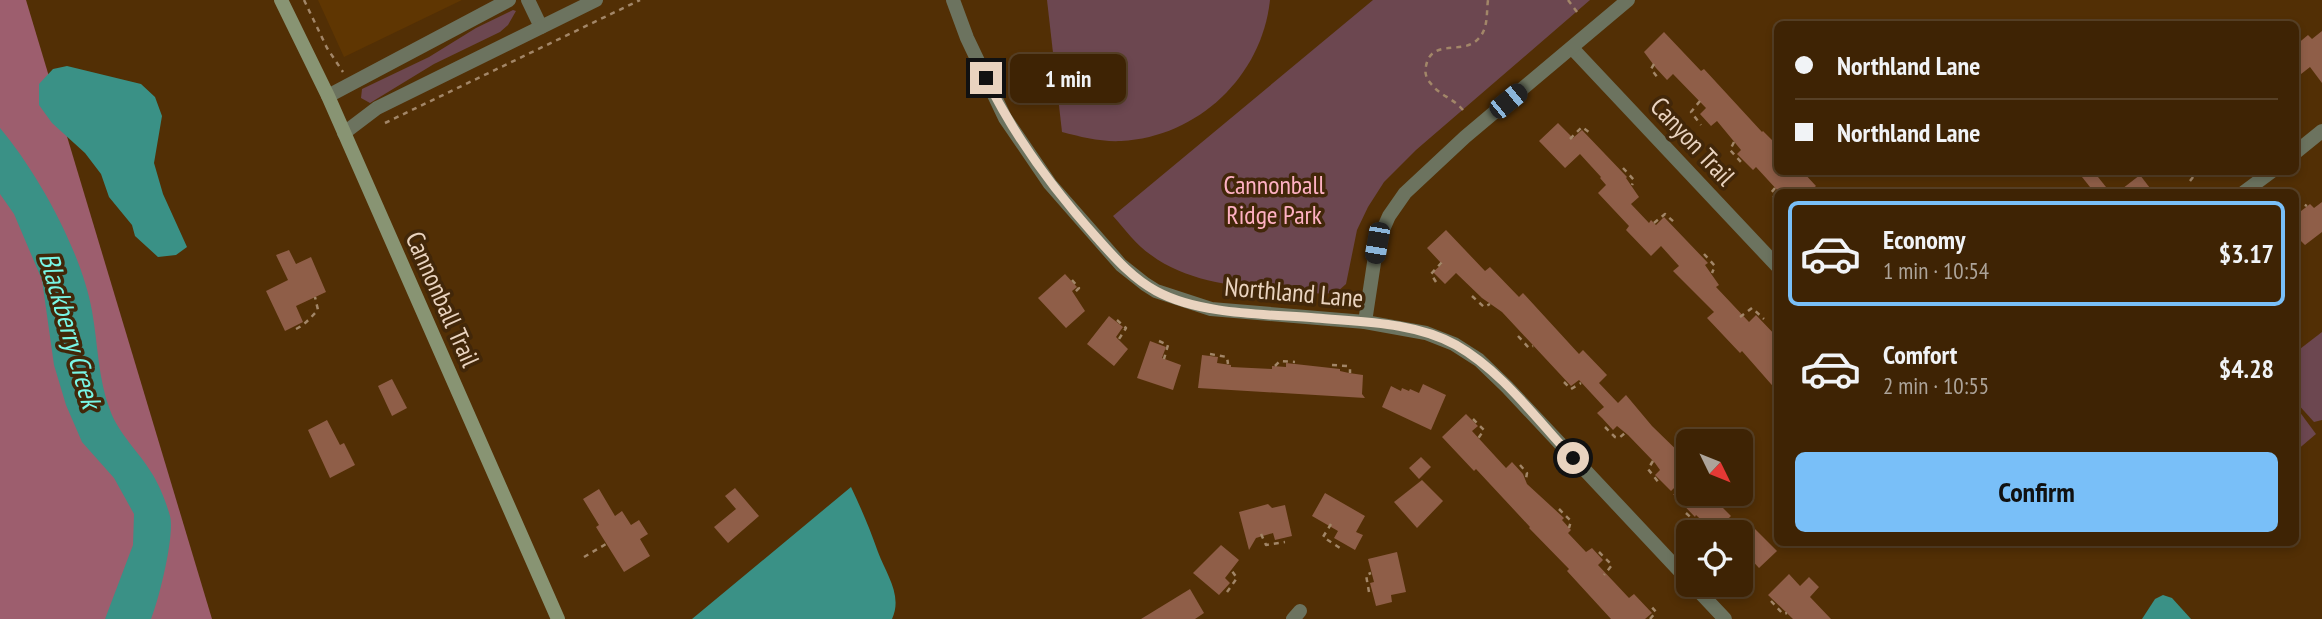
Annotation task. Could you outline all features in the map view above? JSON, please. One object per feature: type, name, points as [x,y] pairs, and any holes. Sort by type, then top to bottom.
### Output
[{"type":"main road","name":"Cannonball Trail","points":[[281,0],[328,96],[558,619]]},
{"type":"street","points":[[328,96],[509,0]]},
{"type":"street","points":[[528,0],[541,27]]},
{"type":"street","points":[[344,133],[377,108],[596,0]]},
{"type":"street","name":"Northland Lane","points":[[953,0],[967,38],[1005,118],[1050,184],[1121,265],[1140,280],[1156,292],[1211,309],[1365,322],[1426,333],[1454,344],[1479,360],[1676,568]]},
{"type":"street","points":[[1365,322],[1377,243],[1389,216],[1405,193],[1465,137],[1628,0]]},
{"type":"street","name":"Canyon Trail","points":[[1572,48],[1774,263]]},
{"type":"street","points":[[2299,150],[2322,131]]},
{"type":"street","points":[[2248,189],[2266,175]]},
{"type":"street","name":"Northland Lane","points":[[1703,597],[1724,619]]},
{"type":"path","points":[[304,0],[327,48],[342,69]]},
{"type":"path","points":[[377,126],[640,0]]},
{"type":"path","points":[[1463,110],[1453,99],[1432,86],[1425,73],[1427,61],[1431,54],[1446,46],[1466,46],[1478,39],[1486,26],[1488,0]]},
{"type":"path","points":[[1569,0],[1577,12]]},
{"type":"path","points":[[1654,64],[1651,69],[1658,78]]},
{"type":"path","points":[[1700,101],[1691,112],[1701,125]]},
{"type":"path","points":[[1570,139],[1582,127],[1590,133]]},
{"type":"path","points":[[1734,142],[1730,150],[1741,162]]},
{"type":"path","points":[[1623,168],[1634,180],[1632,185]]},
{"type":"path","points":[[2190,181],[2194,175]]},
{"type":"path","points":[[2299,206],[2304,204],[2307,206]]},
{"type":"path","points":[[1654,223],[1665,214],[1674,222]]},
{"type":"path","points":[[1704,254],[1715,266],[1712,273]]},
{"type":"path","points":[[1436,282],[1431,274],[1443,261]]},
{"type":"path","points":[[1072,280],[1079,288],[1073,294]]},
{"type":"path","points":[[1472,296],[1484,307],[1490,304]]},
{"type":"path","points":[[296,329],[306,325],[318,310],[314,297]]},
{"type":"path","points":[[1740,317],[1752,308],[1764,319]]},
{"type":"path","points":[[1117,320],[1126,328],[1119,339]]},
{"type":"path","points":[[1518,336],[1530,348],[1533,346]]},
{"type":"path","points":[[1159,341],[1168,346],[1164,359]]},
{"type":"path","points":[[1210,354],[1227,357],[1228,364]]},
{"type":"path","points":[[1275,366],[1280,360],[1295,362]]},
{"type":"path","points":[[1332,365],[1347,366],[1350,373]]},
{"type":"path","points":[[1564,382],[1572,389],[1581,383]]},
{"type":"path","points":[[1474,419],[1484,430],[1477,440]]},
{"type":"path","points":[[1605,427],[1615,437],[1619,438],[1625,433]]},
{"type":"path","points":[[1653,461],[1648,470],[1659,483]]},
{"type":"path","points":[[1520,466],[1527,473],[1525,479]]},
{"type":"path","points":[[1559,509],[1571,521],[1569,528]]},
{"type":"path","points":[[1686,513],[1694,520]]},
{"type":"path","points":[[1331,524],[1323,537],[1340,548]]},
{"type":"path","points":[[1261,534],[1266,545],[1285,542]]},
{"type":"path","points":[[584,558],[606,544]]},
{"type":"path","points":[[1599,552],[1612,565],[1604,575]]},
{"type":"path","points":[[1227,592],[1237,578],[1232,571]]},
{"type":"path","points":[[1369,592],[1366,576],[1371,573]]},
{"type":"path","points":[[1771,601],[1781,612],[1787,612]]},
{"type":"path","points":[[1650,605],[1656,612],[1650,619]]},
{"type":"shaded area","points":[[0,0],[26,0],[212,619],[0,619]]},
{"type":"shaded area","points":[[318,0],[462,0],[344,57]]},
{"type":"green space","points":[[1047,0],[1270,0],[1264,28],[1254,54],[1240,77],[1221,98],[1200,115],[1176,128],[1149,137],[1114,141],[1062,132]]},
{"type":"green space","name":"Cannonball Ridge Park","points":[[1373,0],[1590,0],[1416,150],[1384,182],[1357,230],[1346,284],[1337,292],[1324,294],[1212,281],[1170,266],[1140,247],[1113,216]]},
{"type":"green space","points":[[516,11],[508,25],[500,32],[434,64],[370,103],[361,98],[362,89],[429,57],[476,28]]},
{"type":"green space","points":[[2322,332],[2322,420],[2314,422],[2299,405],[2299,350]]},
{"type":"green space","points":[[2299,411],[2316,434],[2299,448]]},
{"type":"water","points":[[67,66],[141,84],[155,97],[162,116],[154,163],[163,194],[187,247],[176,255],[158,257],[135,236],[132,225],[109,197],[101,174],[85,153],[52,123],[39,105],[39,84],[53,69]]},
{"type":"water","name":"Blackberry Creek","points":[[0,128],[29,167],[69,239],[87,288],[103,386],[110,410],[118,427],[154,477],[170,516],[168,552],[151,619],[105,619],[133,545],[134,514],[114,478],[82,442],[66,405],[54,365],[42,280],[14,214],[0,194]]},
{"type":"water","points":[[851,487],[895,593],[892,619],[692,619]]},
{"type":"water","points":[[2163,595],[2172,598],[2191,619],[2142,619],[2155,599]]},
{"type":"building","points":[[2322,31],[2322,83],[2310,67],[2299,76],[2299,42],[2308,35],[2312,39]]},
{"type":"building","points":[[1664,32],[1701,71],[1704,69],[1774,142],[1774,175],[1806,175],[1816,186],[1812,189],[1776,189],[1756,167],[1753,170],[1737,154],[1741,150],[1717,121],[1711,126],[1700,114],[1706,108],[1673,74],[1667,80],[1644,52]]},
{"type":"building","points":[[1558,123],[1573,138],[1582,130],[1627,177],[1639,197],[1631,204],[1649,223],[1651,220],[1656,225],[1664,217],[1708,263],[1705,265],[1719,285],[1716,287],[1749,322],[1756,315],[1774,334],[1774,387],[1742,351],[1740,353],[1707,318],[1714,312],[1673,271],[1679,266],[1661,246],[1651,256],[1626,230],[1629,226],[1598,193],[1606,185],[1580,154],[1565,168],[1539,141]]},
{"type":"building","points":[[2080,175],[2096,175],[2108,189],[2092,189]]},
{"type":"building","points":[[2140,175],[2151,189],[2122,189]]},
{"type":"building","points":[[2322,202],[2322,232],[2305,245],[2299,239],[2299,213],[2310,204],[2314,208]]},
{"type":"building","points":[[1446,230],[1485,271],[1490,267],[1519,297],[1523,293],[1579,354],[1583,350],[1607,375],[1599,383],[1618,403],[1626,395],[1676,449],[1676,486],[1671,491],[1655,475],[1660,470],[1655,463],[1628,435],[1617,426],[1613,430],[1597,413],[1604,407],[1579,380],[1571,386],[1502,312],[1482,298],[1456,273],[1445,284],[1433,272],[1442,264],[1427,248]]},
{"type":"building","points":[[289,250],[296,264],[311,257],[326,292],[296,306],[303,322],[285,331],[266,291],[288,280],[276,255]]},
{"type":"building","points":[[1065,274],[1077,287],[1072,291],[1085,311],[1066,328],[1038,298]]},
{"type":"building","points":[[1109,316],[1123,327],[1116,337],[1128,349],[1114,366],[1087,344]]},
{"type":"building","points":[[1150,341],[1166,347],[1162,358],[1181,365],[1173,390],[1137,378]]},
{"type":"building","points":[[1202,355],[1218,357],[1217,363],[1231,367],[1272,369],[1272,366],[1286,367],[1286,363],[1340,369],[1363,375],[1362,394],[1365,398],[1198,388]]},
{"type":"building","points":[[392,379],[407,408],[392,416],[378,386]]},
{"type":"building","points":[[1423,384],[1446,395],[1431,430],[1382,407],[1391,386],[1401,391],[1402,388],[1419,393]]},
{"type":"building","points":[[1466,414],[1478,426],[1472,431],[1506,468],[1512,462],[1523,474],[1527,484],[1564,518],[1562,520],[1571,530],[1568,533],[1586,552],[1592,548],[1603,560],[1598,565],[1629,598],[1634,594],[1652,613],[1645,619],[1611,619],[1530,527],[1442,437]]},
{"type":"building","points":[[327,420],[340,445],[344,443],[355,465],[330,478],[308,430]]},
{"type":"building","points":[[1421,457],[1431,467],[1419,479],[1409,468]]},
{"type":"building","points":[[1422,480],[1443,501],[1417,528],[1394,502]]},
{"type":"building","points":[[735,488],[759,516],[728,543],[714,527],[736,509],[725,496]]},
{"type":"building","points":[[599,489],[615,516],[622,511],[631,525],[639,520],[648,534],[640,539],[650,556],[624,572],[596,527],[599,525],[583,499]]},
{"type":"building","points":[[1325,493],[1365,516],[1356,532],[1363,535],[1355,550],[1334,538],[1338,531],[1312,516]]},
{"type":"building","points":[[1268,504],[1272,508],[1285,505],[1292,536],[1275,540],[1273,533],[1256,538],[1249,550],[1239,512]]},
{"type":"building","points":[[1684,506],[1721,506],[1731,516],[1727,520],[1701,520],[1696,515],[1695,517]]},
{"type":"building","points":[[1753,527],[1777,551],[1759,568],[1753,561]]},
{"type":"building","points":[[1221,545],[1239,560],[1225,578],[1230,583],[1219,595],[1193,573]]},
{"type":"building","points":[[1397,552],[1406,592],[1391,595],[1392,602],[1376,606],[1368,559]]},
{"type":"building","points":[[1789,574],[1800,586],[1809,577],[1819,587],[1810,597],[1831,619],[1793,619],[1768,595]]},
{"type":"building","points":[[1190,589],[1204,613],[1195,619],[1141,619]]},
{"type":"route","points":[[986,78],[1005,118],[1050,184],[1121,265],[1156,292],[1211,309],[1365,322],[1426,333],[1454,344],[1479,360],[1573,458]]}]
